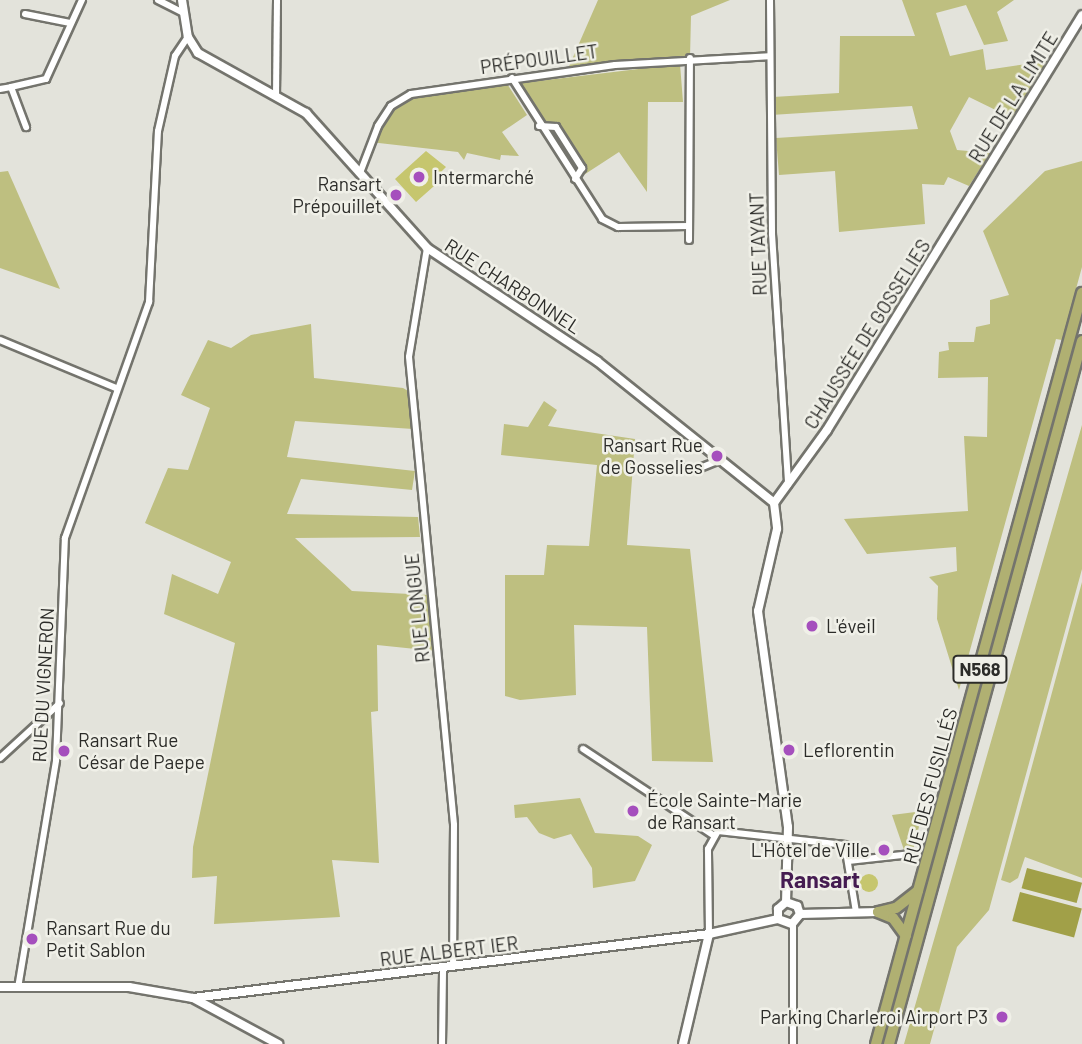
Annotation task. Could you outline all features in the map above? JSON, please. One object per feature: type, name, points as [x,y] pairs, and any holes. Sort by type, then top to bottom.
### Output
[{"type":"highway","name":"RUE DES FUSILLÉS","points":[[876,1044],[1082,293]]},
{"type":"highway","name":"RUE DES FUSILLÉS","points":[[889,1044],[1082,341]]},
{"type":"highway","points":[[878,912],[896,908],[919,890]]},
{"type":"highway","points":[[878,912],[893,918],[906,936]]},
{"type":"street","points":[[0,89],[46,79],[82,0]]},
{"type":"street","points":[[158,0],[184,13]]},
{"type":"street","points":[[182,0],[188,37]]},
{"type":"street","points":[[276,96],[277,0]]},
{"type":"street","name":"RUE TAYANT","points":[[770,0],[772,234],[788,487]]},
{"type":"street","points":[[25,14],[70,23]]},
{"type":"street","name":"RUE DE LA LIMITE","points":[[970,196],[1082,15]]},
{"type":"street","name":"RUE CHARBONNEL","points":[[188,37],[198,53],[306,113],[427,248],[597,361],[717,461],[774,503]]},
{"type":"street","name":"RUE DU VIGNERON","points":[[18,988],[56,760],[65,538],[116,388],[149,302],[158,131],[175,56],[188,37]]},
{"type":"street","name":"PRÉPOUILLET","points":[[360,173],[391,106],[411,94],[512,78],[690,58],[769,56]]},
{"type":"street","points":[[689,240],[690,58]]},
{"type":"street","points":[[512,78],[539,126],[610,225],[688,226]]},
{"type":"street","points":[[11,87],[26,127]]},
{"type":"street","points":[[539,126],[556,127],[582,167],[575,179]]},
{"type":"street","name":"CHAUSSÉE DE GOSSELIES","points":[[774,503],[788,487],[970,196]]},
{"type":"street","name":"RUE LONGUE","points":[[427,248],[409,357],[454,825],[453,967]]},
{"type":"street","points":[[0,340],[116,388]]},
{"type":"street","points":[[682,468],[695,470],[717,461]]},
{"type":"street","points":[[774,503],[777,529],[758,611],[788,838],[786,902],[778,909],[778,919],[793,923]]},
{"type":"street","points":[[1,756],[60,703]]},
{"type":"street","points":[[583,749],[713,835],[838,841],[845,845],[856,912]]},
{"type":"street","points":[[683,1044],[709,933],[707,855],[713,835]]},
{"type":"street","points":[[849,861],[911,854]]},
{"type":"street","points":[[786,902],[797,906],[800,914]]},
{"type":"street","points":[[800,914],[878,912]]},
{"type":"street","points":[[793,1044],[793,923],[800,914]]},
{"type":"street","name":"RUE ALBERT IER","points":[[193,998],[443,969],[709,933],[778,919]]},
{"type":"street","points":[[442,1044],[443,969]]},
{"type":"street","points":[[0,987],[129,988],[193,998],[278,1044]]},
{"type":"green space","points":[[598,0],[730,0],[691,16],[690,58],[567,71]]},
{"type":"green space","points":[[902,0],[1014,0],[997,12],[1008,41],[984,45],[966,5],[936,13],[950,56],[983,49],[986,70],[1047,61],[1012,118],[969,97],[950,131],[957,150],[990,153],[969,186],[948,177],[944,185],[922,184],[925,224],[839,232],[835,171],[779,175],[776,138],[918,129],[912,106],[771,115],[773,97],[839,93],[840,36],[915,36]]},
{"type":"green space","points":[[680,64],[683,102],[648,102],[647,192],[619,152],[576,180],[520,96],[522,83]]},
{"type":"green space","points":[[506,82],[527,115],[502,132],[519,156],[501,155],[500,160],[467,153],[464,160],[458,152],[370,142],[391,106],[424,95]]},
{"type":"green space","points":[[1082,161],[1082,267],[1062,340],[1056,339],[959,690],[937,619],[938,586],[929,577],[957,571],[956,547],[867,554],[844,519],[968,511],[964,436],[987,437],[988,377],[938,378],[939,352],[949,350],[948,342],[974,342],[976,327],[990,324],[990,300],[1009,295],[983,231],[1045,171]]},
{"type":"green space","points":[[8,171],[60,289],[0,268],[0,172]]},
{"type":"green space","points":[[311,324],[314,378],[403,388],[410,392],[413,429],[295,421],[287,457],[415,471],[412,490],[301,479],[287,514],[418,517],[420,537],[295,538],[352,591],[429,595],[435,651],[377,645],[378,711],[371,712],[379,863],[332,860],[340,917],[214,924],[217,876],[192,878],[193,847],[235,643],[164,614],[172,574],[218,594],[231,562],[145,523],[168,468],[188,470],[210,408],[181,395],[208,340],[231,348],[251,335]]},
{"type":"green space","points":[[544,401],[557,410],[548,426],[635,439],[627,545],[690,549],[713,762],[652,761],[647,627],[574,625],[576,695],[520,700],[505,696],[505,575],[544,575],[547,545],[589,546],[597,465],[501,455],[504,424],[528,427]]},
{"type":"green space","points":[[1082,425],[1082,569],[989,910],[957,947],[930,1044],[904,1044]]},
{"type":"green space","points":[[1082,582],[1082,878],[1025,857],[1018,878],[1010,883],[1001,880]]},
{"type":"green space","points":[[580,798],[595,833],[638,836],[652,845],[635,881],[593,888],[592,868],[571,834],[554,839],[539,833],[527,817],[515,818],[514,805]]},
{"type":"green space","points":[[923,811],[913,850],[904,850],[892,815]]},
{"type":"shaded area","points":[[1027,868],[1082,883],[1077,903],[1022,888]]},
{"type":"shaded area","points":[[1020,892],[1082,909],[1074,938],[1012,921]]},
{"type":"building","name":"Intermarché","points":[[426,151],[446,167],[438,175],[442,179],[416,202],[395,179]]},
{"type":"building","points":[[865,874],[873,874],[878,883],[876,890],[865,892],[860,887],[860,879]]},
{"type":"place","name":"Intermarché","points":[[419,177]]},
{"type":"place","name":"Ransart Prépouillet","points":[[396,195]]},
{"type":"place","name":"Ransart Rue de Gosselies","points":[[717,456]]},
{"type":"place","name":"L'éveil","points":[[812,626]]},
{"type":"place","name":"Leflorentin","points":[[789,750]]},
{"type":"place","name":"Ransart Rue César de Paepe","points":[[64,751]]},
{"type":"place","name":"École Sainte-Marie de Ransart","points":[[633,811]]},
{"type":"place","name":"L'Hôtel de Ville","points":[[884,850]]},
{"type":"place","name":"Ransart Rue du Petit Sablon","points":[[32,939]]},
{"type":"place","name":"Parking Charleroi Airport P3","points":[[1002,1017]]},
{"type":"district","name":"Ransart","points":[[820,879]]}]
